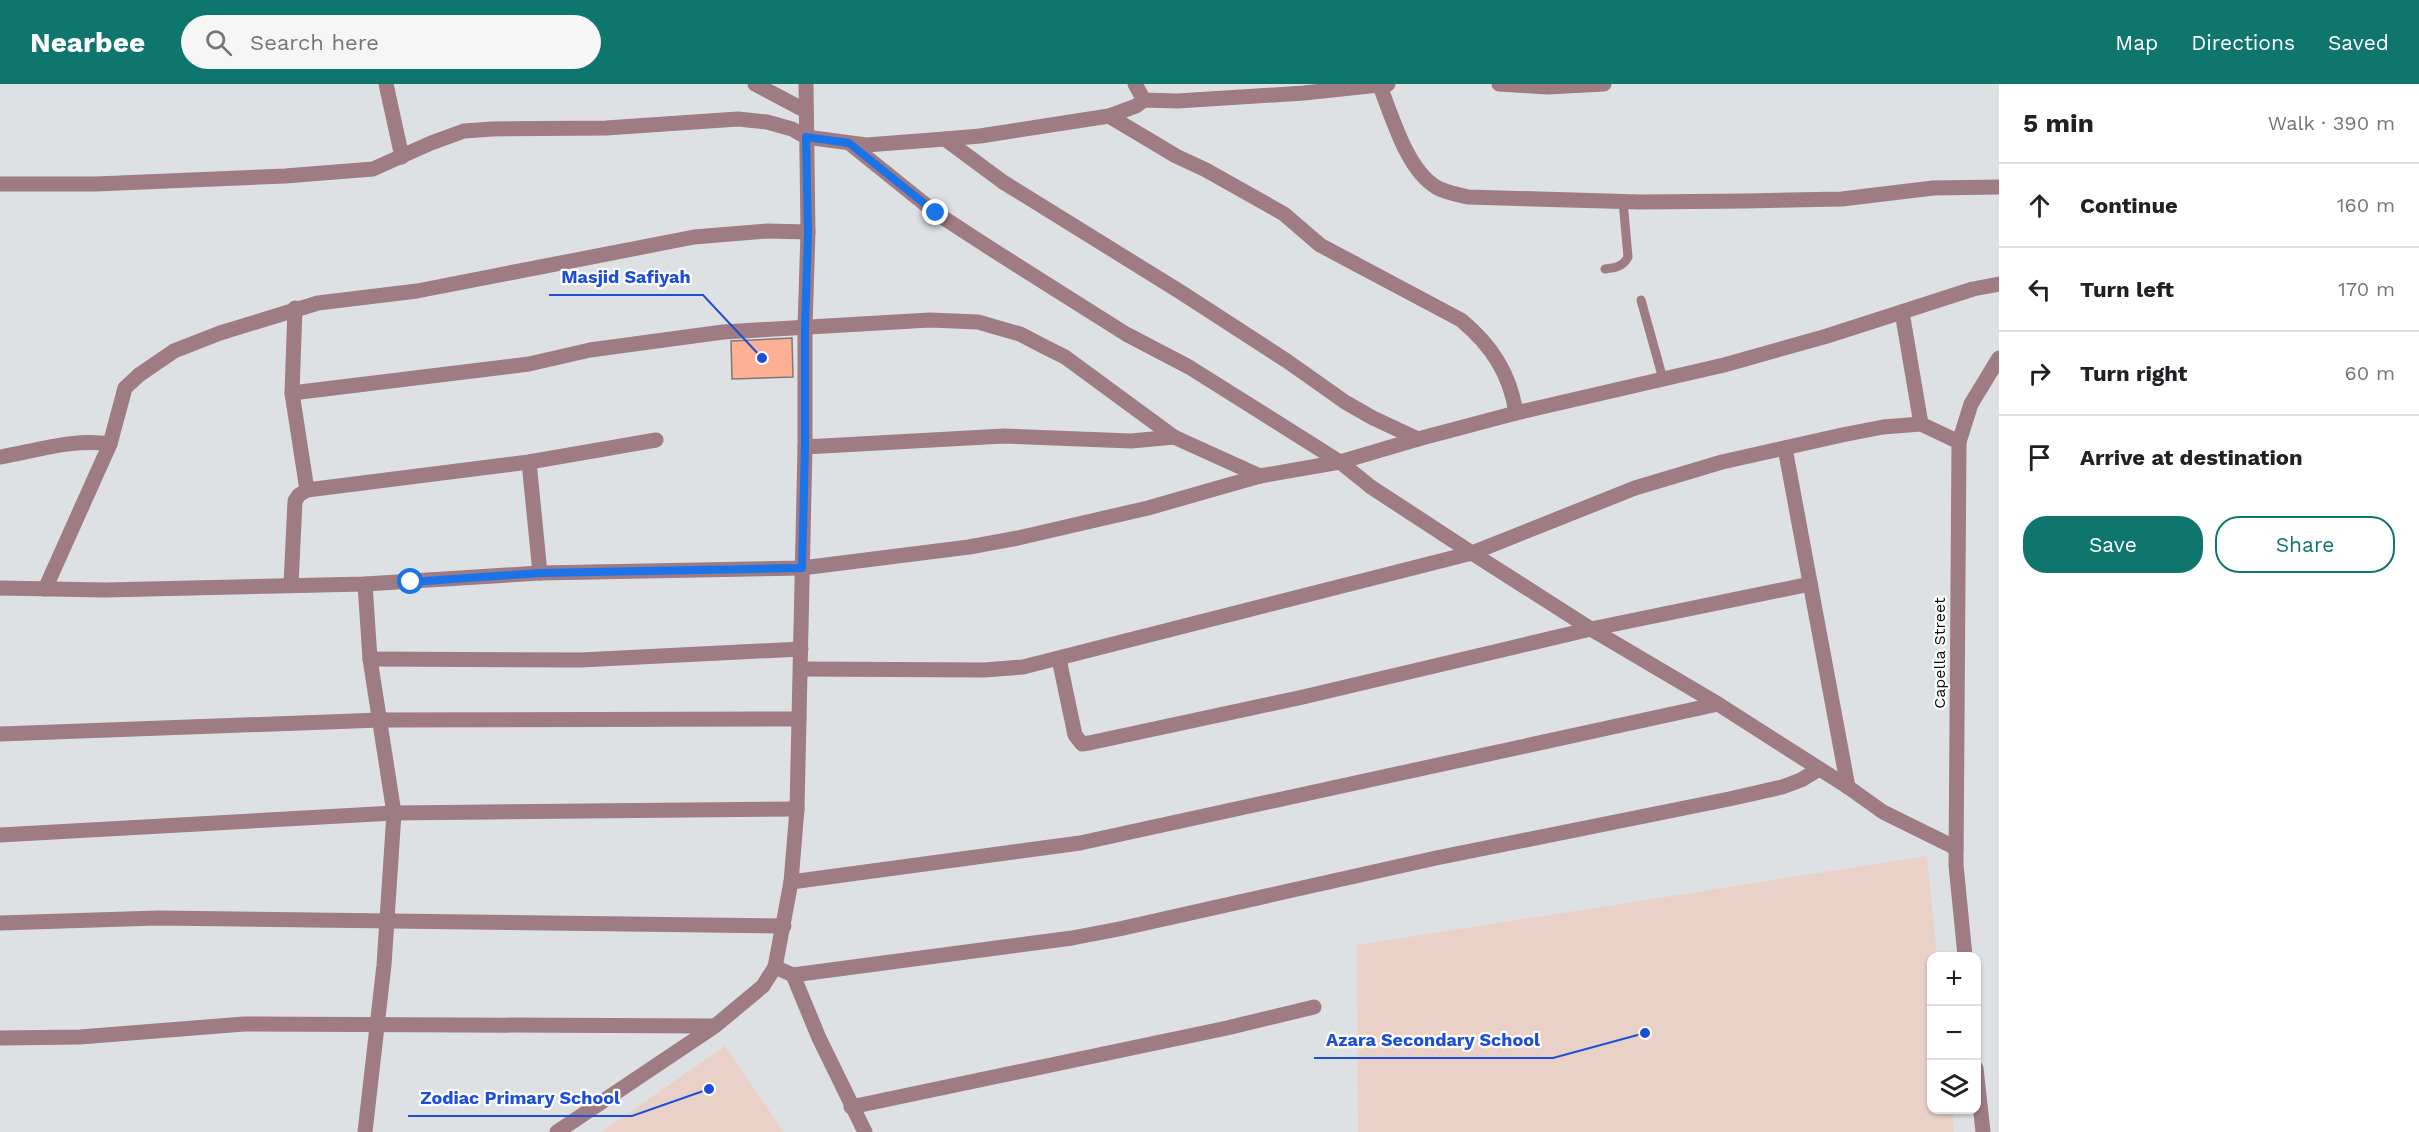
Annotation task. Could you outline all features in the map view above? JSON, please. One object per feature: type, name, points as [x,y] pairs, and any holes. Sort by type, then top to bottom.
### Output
[{"type":"street","points":[[386,84],[402,157]]},
{"type":"street","points":[[755,84],[806,111]]},
{"type":"street","points":[[557,1132],[715,1026],[763,986],[776,967],[792,882],[801,669],[808,232],[806,84]]},
{"type":"street","points":[[1135,84],[1144,100]]},
{"type":"street","points":[[0,184],[96,184],[373,170],[431,143],[464,131],[492,129],[606,128],[738,119],[767,122],[792,129],[806,137],[866,145],[980,136],[1108,116],[1129,110],[1144,100],[1237,90],[1304,93],[1382,84],[1394,123],[1412,159],[1434,186],[1446,192],[1468,197],[1623,201],[1842,199],[1933,188],[1999,187]]},
{"type":"street","points":[[1499,84],[1547,86],[1604,84]]},
{"type":"street","points":[[1108,116],[1176,156],[1206,170],[1284,214],[1320,245],[1461,320],[1480,336],[1503,368],[1513,395],[1516,413]]},
{"type":"street","points":[[945,139],[1003,182],[1179,291],[1287,361],[1345,402],[1418,439]]},
{"type":"street","points":[[849,143],[958,228],[1126,334],[1189,367],[1340,462],[1371,487],[1472,554],[1590,629],[1718,704],[1848,786],[1883,812],[1956,848]]},
{"type":"street","points":[[45,589],[110,444],[125,388],[139,375],[174,351],[219,333],[295,308],[318,303],[417,291],[552,267],[694,237],[767,231],[808,232]]},
{"type":"street","points":[[0,588],[105,590],[365,584],[540,573],[802,568],[969,547],[1148,508],[1260,476],[1340,462],[1516,413],[1736,361],[1973,289],[1999,284]]},
{"type":"street","points":[[295,308],[292,393],[307,490]]},
{"type":"street","points":[[1902,312],[1922,424]]},
{"type":"street","points":[[292,393],[529,364],[590,350],[723,332],[939,321],[978,322],[1020,334],[1065,357],[1174,436],[1260,476]]},
{"type":"street","name":"Capella Street","points":[[1965,952],[1956,848],[1959,442],[1971,404],[1999,358]]},
{"type":"street","points":[[801,669],[984,670],[1023,667],[1472,554],[1658,481],[1722,462],[1883,427],[1922,424],[1959,442]]},
{"type":"street","points":[[805,447],[1004,436],[1131,441],[1174,436]]},
{"type":"street","points":[[291,585],[295,501],[307,490],[529,462],[656,440]]},
{"type":"street","points":[[0,457],[81,444],[110,444]]},
{"type":"street","points":[[1785,448],[1848,786]]},
{"type":"street","points":[[529,462],[540,573]]},
{"type":"street","points":[[365,584],[370,659],[394,813],[384,965],[365,1132]]},
{"type":"street","points":[[1059,659],[1073,730],[1082,744],[1304,697],[1590,629],[1810,584]]},
{"type":"street","points":[[370,659],[581,660],[801,649]]},
{"type":"street","points":[[792,882],[1080,843],[1718,704]]},
{"type":"street","points":[[0,734],[380,720],[799,719]]},
{"type":"street","points":[[776,967],[793,975],[1072,938],[1367,873],[1729,799],[1782,787],[1801,780],[1819,769]]},
{"type":"street","points":[[0,835],[394,813],[796,809]]},
{"type":"street","points":[[0,922],[158,918],[784,926]]},
{"type":"street","points":[[793,975],[851,1107],[865,1132]]},
{"type":"street","points":[[851,1107],[1227,1028],[1314,1007]]},
{"type":"street","points":[[0,1038],[80,1037],[244,1024],[715,1026]]},
{"type":"street","points":[[1981,1111],[1983,1132]]},
{"type":"lane","points":[[1605,269],[1616,268],[1626,262],[1628,257],[1623,201]]},
{"type":"lane","points":[[1641,300],[1663,379]]},
{"type":"shaded area","points":[[1927,856],[1937,952],[1927,952],[1927,1114],[1952,1114],[1954,1132],[1358,1132],[1357,945]]},
{"type":"shaded area","points":[[725,1046],[784,1132],[601,1132]]},
{"type":"building","points":[[792,338],[793,377],[732,379],[731,341]]},
{"type":"place","name":"Masjid Safiyah","points":[[762,358]]},
{"type":"place","name":"Azara Secondary School","points":[[1645,1033]]},
{"type":"place","name":"Zodiac Primary School","points":[[709,1089]]},
{"type":"route","points":[[411,582],[540,573],[802,568],[808,232],[806,137],[849,143],[936,213]]}]
